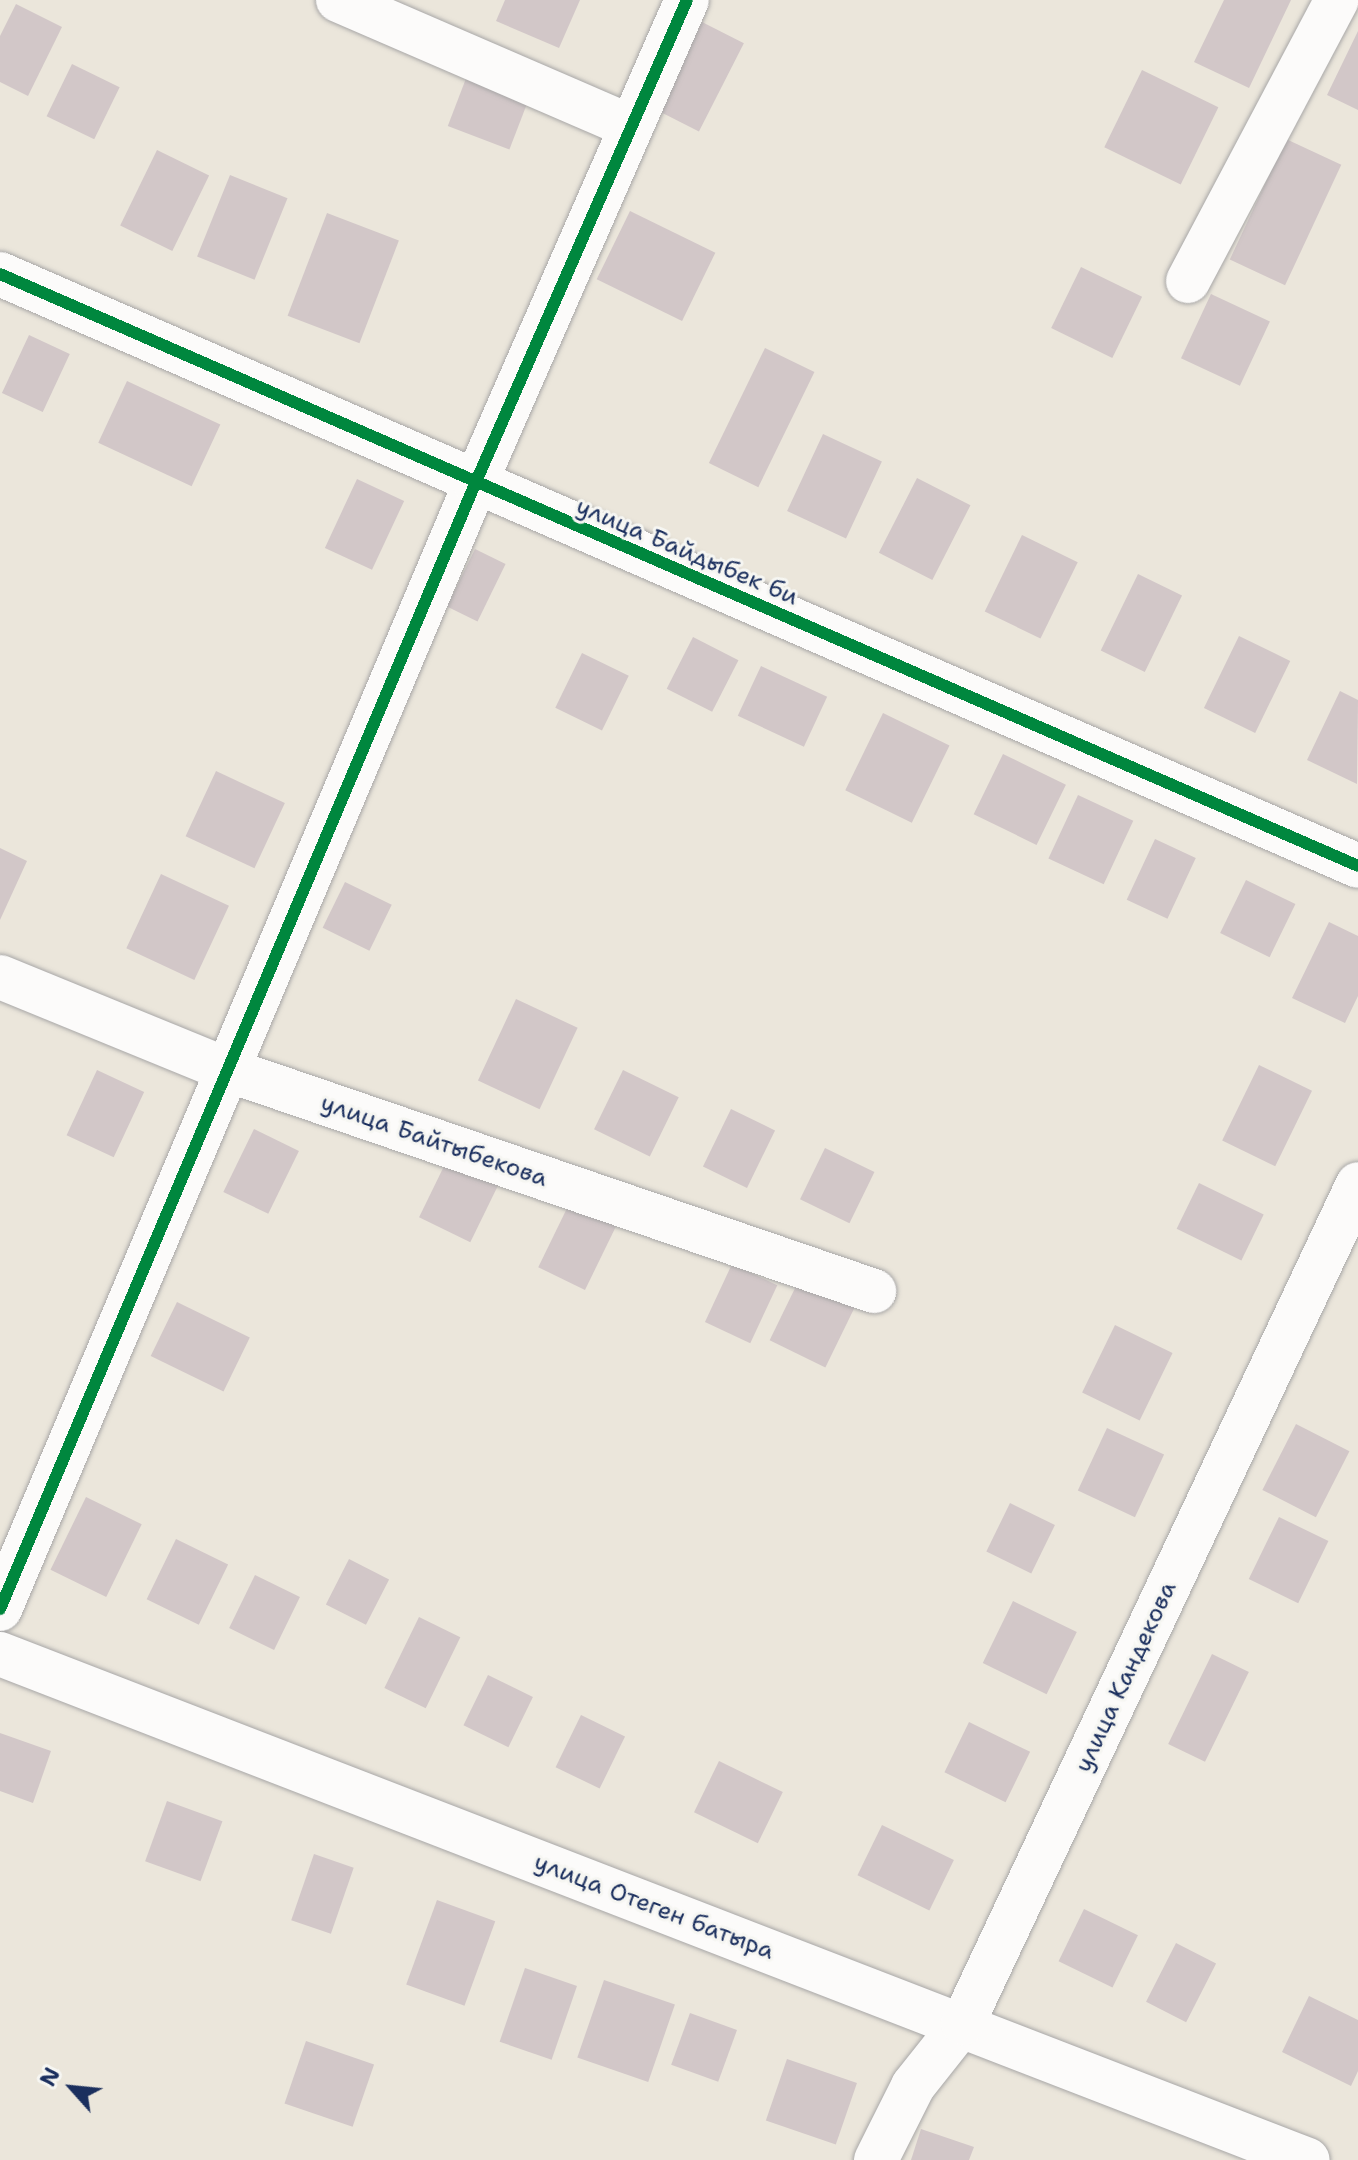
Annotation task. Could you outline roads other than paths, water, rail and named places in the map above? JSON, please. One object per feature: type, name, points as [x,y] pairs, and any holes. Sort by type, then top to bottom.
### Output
[{"type":"street","points":[[338,0],[631,127]]},
{"type":"street","points":[[0,1609],[475,484],[687,0]]},
{"type":"street","points":[[1188,281],[1337,0]]},
{"type":"street","name":"улица Байдыбек би","points":[[0,274],[475,484],[1358,866]]},
{"type":"street","name":"улица Байтыбекова","points":[[0,977],[228,1070],[874,1291]]},
{"type":"street","name":"улица Кандекова","points":[[876,2160],[913,2086],[963,2023],[1358,1184]]},
{"type":"street","name":"улица Отеген батыра","points":[[0,1654],[364,1798],[963,2023],[1308,2160]]}]
